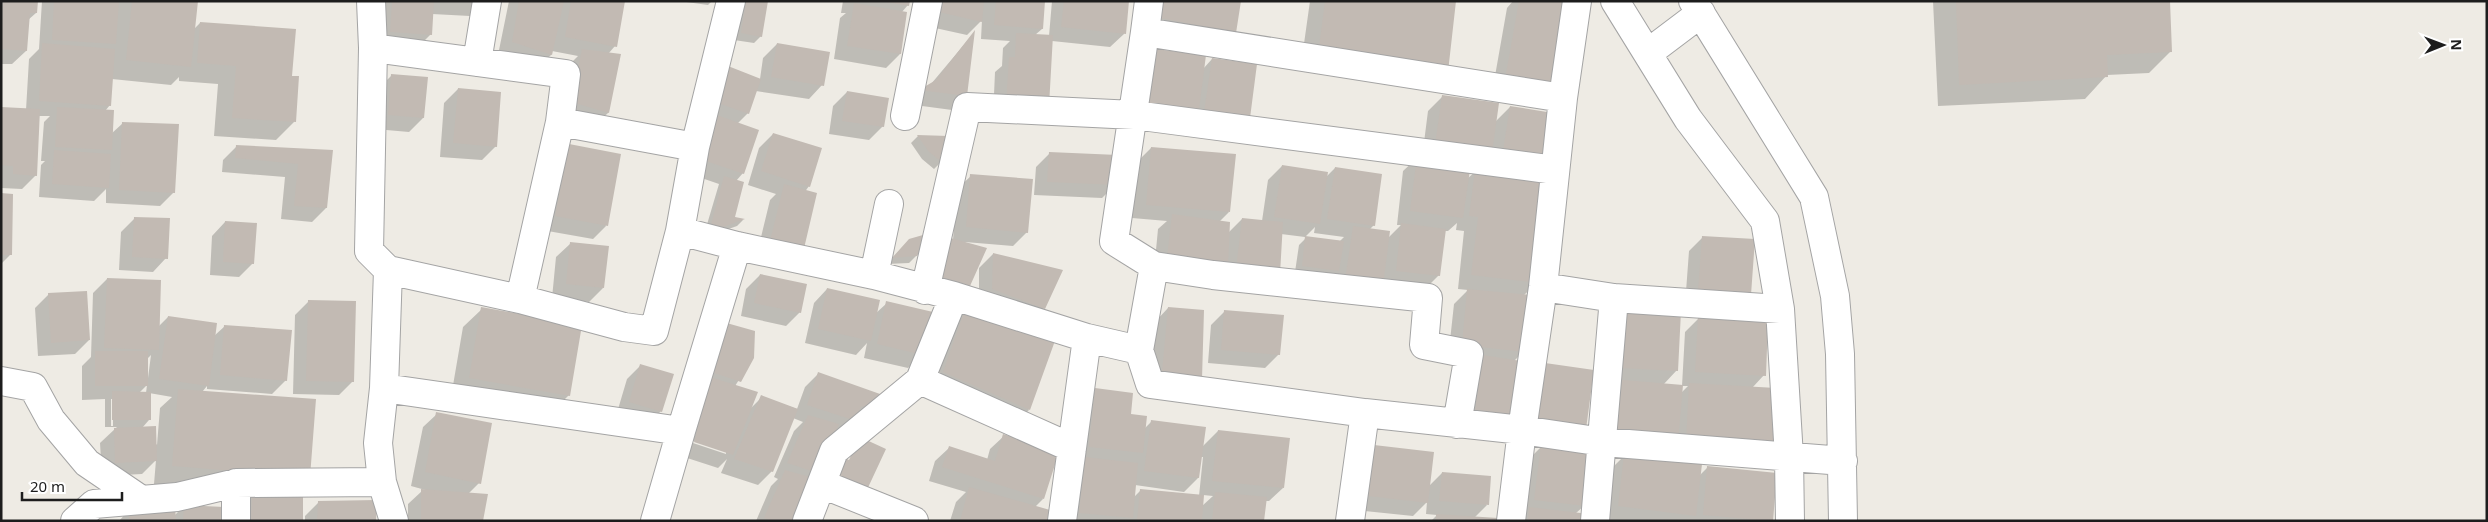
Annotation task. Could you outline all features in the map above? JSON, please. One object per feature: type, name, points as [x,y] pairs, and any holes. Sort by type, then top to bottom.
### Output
[{"type":"street","points":[[371,1],[373,48],[369,251],[388,270],[520,299],[624,327],[654,332],[680,231],[695,147],[731,1]]},
{"type":"street","points":[[476,62],[487,1]]},
{"type":"street","points":[[905,116],[928,1]]},
{"type":"street","points":[[1149,1],[1134,115],[1114,241],[1154,266],[1213,275],[1428,298],[1424,345],[1469,354],[1457,424]]},
{"type":"street","points":[[1511,521],[1522,430],[1544,287],[1563,98],[1577,1]]},
{"type":"street","points":[[1616,1],[1688,119],[1764,221],[1780,309],[1789,457],[1790,521]]},
{"type":"street","points":[[1648,53],[1697,7],[1814,197],[1836,296],[1843,461],[1843,521]]},
{"type":"street","points":[[1145,32],[1563,98]]},
{"type":"street","points":[[373,48],[566,74],[560,122],[520,299]]},
{"type":"street","points":[[925,290],[967,107],[1134,115],[1555,170]]},
{"type":"street","points":[[560,122],[695,147]]},
{"type":"street","points":[[874,275],[889,204]]},
{"type":"street","points":[[680,231],[737,246],[874,275],[925,290],[954,296],[1087,338],[1139,350]]},
{"type":"street","points":[[655,521],[737,246]]},
{"type":"street","points":[[1154,266],[1139,350],[1150,384],[1365,413],[1522,430],[1603,442],[1843,461]]},
{"type":"street","points":[[388,270],[384,388],[378,444],[382,482],[394,521]]},
{"type":"street","points":[[1544,287],[1614,298],[1780,309]]},
{"type":"street","points":[[807,521],[834,451],[920,380],[954,296]]},
{"type":"street","points":[[1595,521],[1614,298]]},
{"type":"street","points":[[1062,521],[1087,338]]},
{"type":"street","points":[[920,380],[1072,448]]},
{"type":"street","points":[[1,382],[33,387],[51,420],[87,463],[140,499]]},
{"type":"street","points":[[384,388],[681,431]]},
{"type":"street","points":[[1350,521],[1365,413]]},
{"type":"street","points":[[78,519],[94,504],[177,497],[236,482],[382,482]]},
{"type":"street","points":[[236,482],[236,521]]},
{"type":"street","points":[[822,484],[914,521]]},
{"type":"building","points":[[3,1],[38,1],[37,13],[30,13],[27,51],[1,49]]},
{"type":"building","points":[[54,1],[119,1],[116,44],[52,40]]},
{"type":"building","points":[[132,1],[198,1],[191,67],[126,60]]},
{"type":"building","points":[[392,1],[434,1],[432,35],[390,32]]},
{"type":"building","points":[[519,1],[564,1],[552,55],[512,42]]},
{"type":"building","points":[[571,1],[625,1],[617,47],[565,37]]},
{"type":"building","points":[[746,1],[768,1],[762,37],[741,33]]},
{"type":"building","points":[[881,1],[910,1],[909,6]]},
{"type":"building","points":[[941,1],[984,1],[982,22],[939,12]]},
{"type":"building","points":[[996,1],[1045,1],[1043,29],[994,25]]},
{"type":"building","points":[[1064,1],[1129,1],[1126,34],[1061,27]]},
{"type":"building","points":[[1163,1],[1241,1],[1236,33],[1160,18]]},
{"type":"building","points":[[1325,1],[1456,1],[1448,72],[1319,47]]},
{"type":"building","points":[[1519,1],[1567,1],[1556,89],[1505,79]]},
{"type":"building","points":[[1956,1],[2170,1],[2172,52],[2107,55],[2108,77],[1959,85]]},
{"type":"building","points":[[854,3],[907,12],[901,54],[847,46]]},
{"type":"building","points":[[200,22],[296,29],[292,76],[299,76],[296,122],[232,118],[236,66],[197,63]]},
{"type":"building","points":[[975,30],[967,96],[919,90],[936,80]]},
{"type":"building","points":[[1016,33],[1053,35],[1049,106],[1006,104],[1009,57],[1015,57]]},
{"type":"building","points":[[42,43],[115,49],[111,106],[39,101]]},
{"type":"building","points":[[777,43],[830,52],[824,86],[771,77]]},
{"type":"building","points":[[582,49],[621,54],[609,113],[571,102]]},
{"type":"building","points":[[1155,49],[1206,55],[1199,110],[1148,105]]},
{"type":"building","points":[[1212,58],[1257,64],[1250,118],[1204,112]]},
{"type":"building","points":[[728,66],[761,79],[749,114],[715,102]]},
{"type":"building","points":[[391,74],[428,77],[424,118],[388,115]]},
{"type":"building","points":[[458,88],[501,92],[497,147],[453,143]]},
{"type":"building","points":[[847,91],[889,98],[884,127],[842,121]]},
{"type":"building","points":[[1442,95],[1499,103],[1492,153],[1435,145]]},
{"type":"building","points":[[1510,106],[1553,113],[1545,164],[1502,157]]},
{"type":"building","points":[[1,107],[40,109],[37,176],[13,174],[13,166],[1,165]]},
{"type":"building","points":[[57,107],[114,110],[112,150],[55,147]]},
{"type":"building","points":[[714,114],[759,130],[744,174],[700,159]]},
{"type":"building","points":[[122,122],[179,124],[175,193],[119,190]]},
{"type":"building","points":[[773,133],[822,148],[810,187],[761,171]]},
{"type":"building","points":[[917,135],[949,136],[942,162],[929,152]]},
{"type":"building","points":[[569,144],[621,154],[608,226],[555,216]]},
{"type":"building","points":[[236,145],[333,150],[327,208],[294,206],[298,164],[235,158]]},
{"type":"building","points":[[1151,147],[1236,154],[1230,212],[1146,205]]},
{"type":"building","points":[[54,150],[111,154],[109,188],[52,184]]},
{"type":"building","points":[[1049,152],[1118,155],[1117,185],[1047,182]]},
{"type":"building","points":[[1417,156],[1471,163],[1463,218],[1410,211]]},
{"type":"building","points":[[1282,165],[1328,172],[1320,224],[1274,217]]},
{"type":"building","points":[[1335,167],[1382,174],[1375,226],[1327,219]]},
{"type":"building","points":[[1475,170],[1549,178],[1538,283],[1471,275],[1478,217],[1469,216]]},
{"type":"building","points":[[970,174],[1033,179],[1028,233],[966,227]]},
{"type":"building","points":[[724,176],[744,182],[735,217],[745,219],[709,232]]},
{"type":"building","points":[[784,184],[817,193],[802,257],[768,249]]},
{"type":"building","points":[[1,193],[13,194],[12,255],[1,255]]},
{"type":"building","points":[[1172,214],[1230,222],[1228,266],[1167,257]]},
{"type":"building","points":[[134,217],[170,218],[168,259],[132,257]]},
{"type":"building","points":[[1242,218],[1283,222],[1280,274],[1236,269]]},
{"type":"building","points":[[225,221],[257,223],[254,264],[223,262]]},
{"type":"building","points":[[1401,223],[1446,229],[1440,276],[1396,271]]},
{"type":"building","points":[[1353,226],[1390,231],[1383,286],[1345,280]]},
{"type":"building","points":[[930,233],[917,256],[892,258],[909,239]]},
{"type":"building","points":[[1305,236],[1344,241],[1339,271],[1302,266]]},
{"type":"building","points":[[1702,236],[1755,239],[1751,295],[1698,291]]},
{"type":"building","points":[[947,237],[987,248],[970,286],[938,281]]},
{"type":"building","points":[[570,242],[609,246],[604,288],[566,284]]},
{"type":"building","points":[[993,253],[1063,270],[1045,309],[992,289]]},
{"type":"building","points":[[760,274],[807,284],[801,313],[754,303]]},
{"type":"building","points":[[107,278],[161,280],[159,350],[104,348]]},
{"type":"building","points":[[827,288],[880,300],[871,341],[818,329]]},
{"type":"building","points":[[1467,289],[1531,295],[1525,352],[1462,345]]},
{"type":"building","points":[[87,291],[90,340],[51,343],[48,293]]},
{"type":"building","points":[[308,300],[356,301],[354,382],[306,381]]},
{"type":"building","points":[[886,301],[933,312],[923,355],[877,344]]},
{"type":"building","points":[[968,301],[1056,338],[1030,410],[943,372]]},
{"type":"building","points":[[481,307],[582,325],[570,396],[469,378]]},
{"type":"building","points":[[1168,307],[1204,310],[1202,379],[1162,372]]},
{"type":"building","points":[[1625,308],[1681,311],[1678,371],[1621,368]]},
{"type":"building","points":[[1224,310],[1284,315],[1280,355],[1221,350]]},
{"type":"building","points":[[168,316],[217,323],[209,386],[159,379]]},
{"type":"building","points":[[1698,317],[1768,320],[1766,376],[1695,372]]},
{"type":"building","points":[[723,322],[755,331],[754,358],[741,382],[702,369]]},
{"type":"building","points":[[224,325],[292,330],[287,381],[220,375]]},
{"type":"building","points":[[95,351],[148,351],[148,386],[95,386]]},
{"type":"building","points":[[1483,355],[1528,362],[1520,420],[1475,411]]},
{"type":"building","points":[[1538,362],[1594,370],[1586,429],[1529,421]]},
{"type":"building","points":[[640,364],[674,374],[662,412],[629,402]]},
{"type":"building","points":[[818,372],[880,394],[875,410],[861,406],[856,421],[807,405]]},
{"type":"building","points":[[707,376],[758,392],[733,455],[694,442],[705,400]]},
{"type":"building","points":[[1612,379],[1683,385],[1678,443],[1608,436]]},
{"type":"building","points":[[1689,383],[1776,388],[1773,446],[1686,442]]},
{"type":"building","points":[[1095,388],[1133,393],[1131,414],[1147,416],[1143,453],[1089,447]]},
{"type":"building","points":[[178,389],[316,399],[310,477],[172,466]]},
{"type":"building","points":[[112,391],[151,392],[151,420],[112,420]]},
{"type":"building","points":[[761,395],[798,409],[773,472],[734,459]]},
{"type":"building","points":[[436,412],[492,423],[481,484],[425,472]]},
{"type":"building","points":[[808,415],[839,424],[818,473],[787,463]]},
{"type":"building","points":[[1151,420],[1206,427],[1199,478],[1144,471]]},
{"type":"building","points":[[156,426],[157,461],[115,463],[114,428]]},
{"type":"building","points":[[1218,430],[1290,438],[1284,488],[1212,481]]},
{"type":"building","points":[[1003,434],[1059,452],[1044,499],[942,467],[949,446],[995,461]]},
{"type":"building","points":[[860,437],[886,449],[865,494],[833,479],[843,457],[849,460]]},
{"type":"building","points":[[1541,444],[1592,451],[1586,506],[1534,500]]},
{"type":"building","points":[[1374,445],[1434,452],[1428,503],[1368,496]]},
{"type":"building","points":[[1624,454],[1702,464],[1696,516],[1618,506]]},
{"type":"building","points":[[1085,457],[1138,463],[1133,518],[1079,513]]},
{"type":"building","points":[[1707,466],[1777,473],[1773,521],[1703,515]]},
{"type":"building","points":[[785,470],[817,479],[799,521],[773,521],[764,518]]},
{"type":"building","points":[[1442,472],[1491,476],[1489,505],[1439,501]]},
{"type":"building","points":[[969,487],[1057,512],[1055,521],[960,521]]},
{"type":"building","points":[[421,489],[488,494],[483,521],[421,521]]},
{"type":"building","points":[[1140,489],[1204,495],[1202,521],[1137,521]]},
{"type":"building","points":[[252,491],[303,493],[303,521],[251,521]]},
{"type":"building","points":[[1215,492],[1267,497],[1264,521],[1212,521]]},
{"type":"building","points":[[377,500],[376,521],[317,521],[318,501]]},
{"type":"building","points":[[184,505],[224,507],[225,521],[183,521]]},
{"type":"building","points":[[175,506],[176,521],[129,521],[129,509]]},
{"type":"building","points":[[1529,507],[1589,514],[1589,521],[1528,521]]},
{"type":"building","points":[[1436,514],[1498,518],[1498,521],[1436,521]]}]
